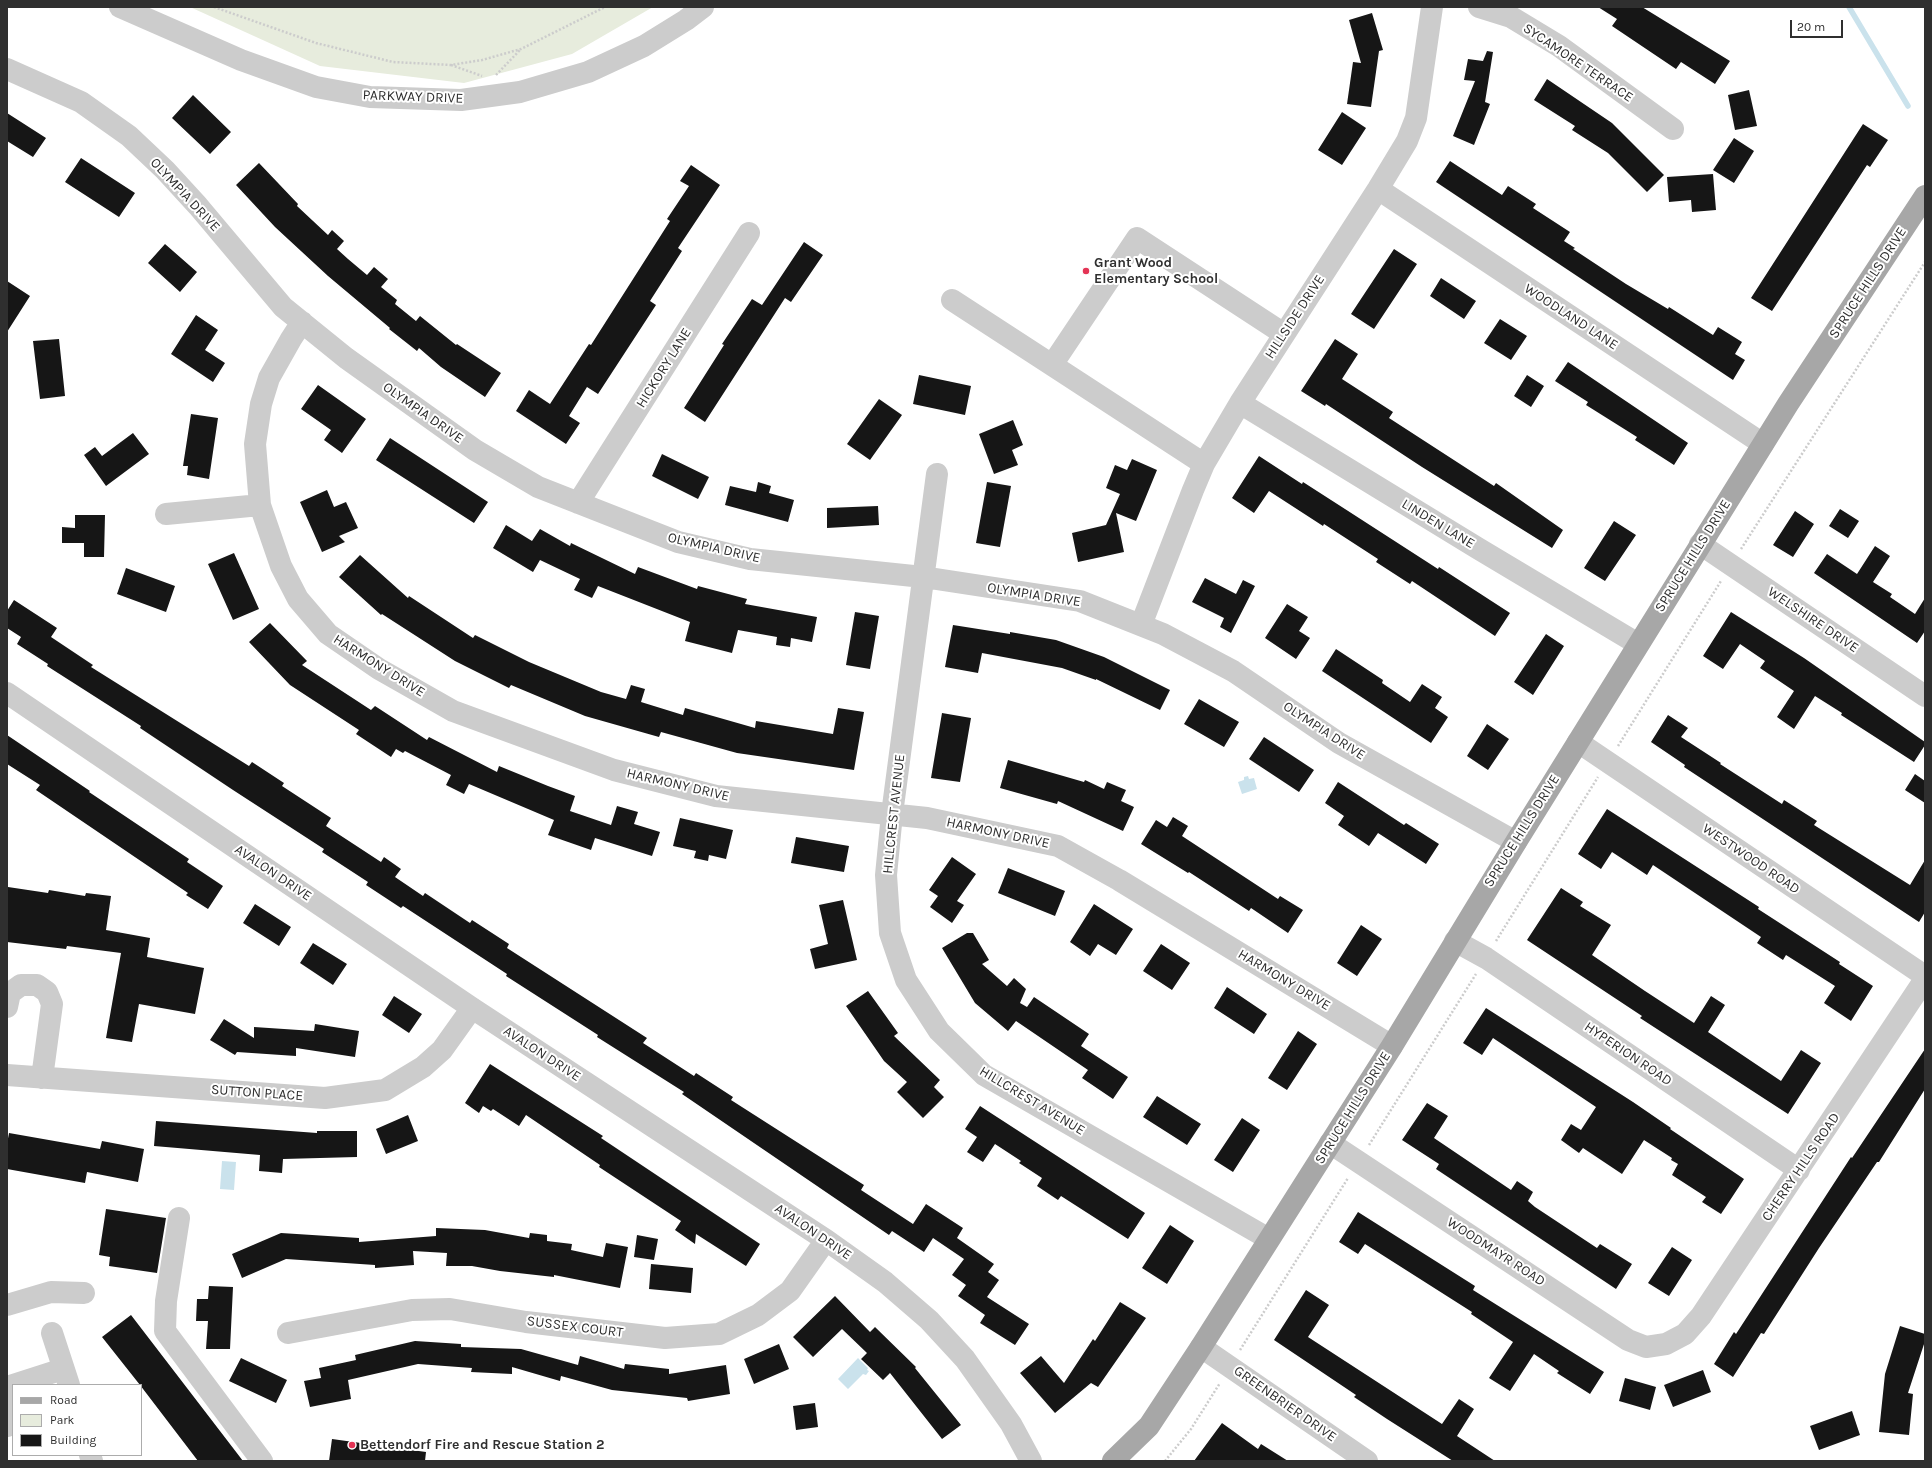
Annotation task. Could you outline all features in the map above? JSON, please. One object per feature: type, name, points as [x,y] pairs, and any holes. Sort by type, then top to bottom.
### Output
[{"type":"main road","name":"SPRUCE HILLS DRIVE","points":[[1113,1461],[1149,1426],[1201,1347],[1392,1046],[1455,941],[1700,544],[1763,444],[1925,196]]},
{"type":"street","name":"PARKWAY DRIVE","points":[[120,7],[241,60],[316,87],[370,97],[461,100],[520,92],[588,72],[644,46],[686,20],[703,7]]},
{"type":"street","name":"HILLSIDE DRIVE","points":[[1141,625],[1192,490],[1204,464],[1240,403],[1378,189],[1407,141],[1416,118],[1432,7]]},
{"type":"street","name":"SYCAMORE TERRACE","points":[[1479,7],[1511,17],[1558,46],[1673,129]]},
{"type":"street","name":"OLYMPIA DRIVE","points":[[7,69],[81,102],[128,136],[169,175],[198,206],[283,306],[346,358],[475,450],[538,487],[678,542],[750,559],[923,577],[1080,601],[1163,634],[1233,671],[1339,743],[1516,842]]},
{"type":"street","name":"WOODLAND LANE","points":[[1378,189],[1763,444]]},
{"type":"street","name":"HICKORY LANE","points":[[578,503],[749,233]]},
{"type":"street","points":[[1052,365],[1137,238],[1284,334]]},
{"type":"street","points":[[952,300],[1204,464]]},
{"type":"street","name":"HARMONY DRIVE","points":[[302,322],[269,378],[261,404],[255,444],[260,505],[281,566],[298,598],[328,634],[379,669],[453,711],[614,770],[716,796],[927,818],[1058,846],[1119,880],[1392,1046]]},
{"type":"street","name":"LINDEN LANE","points":[[1240,403],[1638,644]]},
{"type":"street","name":"HILLCREST AVENUE","points":[[937,474],[892,814],[886,875],[890,933],[906,980],[939,1032],[984,1075],[1269,1239]]},
{"type":"street","points":[[166,514],[260,505]]},
{"type":"street","name":"WELSHIRE DRIVE","points":[[1700,544],[1925,696]]},
{"type":"street","name":"AVALON DRIVE","points":[[7,693],[472,1008],[826,1240],[886,1282],[929,1320],[964,1360],[1011,1424],[1031,1461]]},
{"type":"street","name":"WESTWOOD ROAD","points":[[1578,742],[1925,976]]},
{"type":"street","name":"HYPERION ROAD","points":[[1455,941],[1486,958],[1799,1170]]},
{"type":"street","name":"CHERRY HILLS ROAD","points":[[1666,1344],[1685,1334],[1701,1316],[1925,979]]},
{"type":"street","points":[[7,1007],[10,993],[21,985],[37,986],[47,992],[52,1004],[42,1078]]},
{"type":"street","name":"SUTTON PLACE","points":[[7,1075],[325,1098],[385,1090],[423,1067],[437,1054],[472,1008]]},
{"type":"street","name":"WOODMAYR ROAD","points":[[1330,1143],[1628,1340],[1646,1347],[1666,1344]]},
{"type":"street","points":[[179,1218],[166,1301],[165,1331],[262,1461]]},
{"type":"street","name":"SUSSEX COURT","points":[[288,1333],[412,1310],[450,1309],[526,1322],[665,1338],[719,1334],[758,1314],[790,1291],[826,1240]]},
{"type":"street","points":[[7,1305],[51,1292],[84,1293]]},
{"type":"street","points":[[52,1333],[66,1377]]},
{"type":"street","name":"GREENBRIER DRIVE","points":[[1201,1347],[1368,1461]]},
{"type":"street","points":[[48,1384],[66,1377]]},
{"type":"street","points":[[25,1384],[66,1377]]},
{"type":"path","points":[[214,7],[316,42],[393,62],[451,65],[482,60],[521,49],[605,7]]},
{"type":"path","points":[[491,80],[521,49]]},
{"type":"path","points":[[1165,1461],[1191,1429],[1731,564],[1925,262]]},
{"type":"green space","points":[[190,7],[653,7],[572,54],[464,83],[320,66]]},
{"type":"water","points":[[1248,776],[1249,779],[1254,778],[1257,789],[1242,794],[1238,782],[1244,780],[1244,777]]},
{"type":"water","points":[[222,1161],[236,1162],[234,1190],[220,1189]]},
{"type":"water","points":[[858,1358],[869,1371],[866,1375],[863,1374],[848,1389],[838,1379]]},
{"type":"building","points":[[1598,7],[1642,7],[1730,61],[1715,84],[1681,62],[1676,69],[1612,26],[1617,19]]},
{"type":"building","points":[[1372,13],[1383,50],[1379,51],[1371,107],[1347,104],[1353,62],[1361,63],[1349,20]]},
{"type":"building","points":[[1487,51],[1493,52],[1485,102],[1490,104],[1474,145],[1453,136],[1475,81],[1464,80],[1468,59],[1483,61]]},
{"type":"building","points":[[1547,79],[1612,123],[1664,175],[1647,192],[1608,153],[1572,130],[1575,126],[1534,100]]},
{"type":"building","points":[[1749,90],[1757,126],[1735,130],[1728,95]]},
{"type":"building","points":[[193,95],[231,132],[210,154],[172,118]]},
{"type":"building","points":[[1342,112],[1366,128],[1342,165],[1318,150]]},
{"type":"building","points":[[7,113],[46,138],[33,157],[7,141]]},
{"type":"building","points":[[1863,124],[1888,140],[1870,167],[1867,165],[1772,311],[1751,298]]},
{"type":"building","points":[[1734,138],[1754,151],[1734,183],[1713,170]]},
{"type":"building","points":[[81,158],[135,193],[119,217],[65,182]]},
{"type":"building","points":[[1450,161],[1502,195],[1508,186],[1536,204],[1533,208],[1570,232],[1564,241],[1575,248],[1573,249],[1626,284],[1668,309],[1669,307],[1713,335],[1718,327],[1742,342],[1735,354],[1745,360],[1733,380],[1436,182]]},
{"type":"building","points":[[259,163],[298,204],[297,206],[328,235],[332,230],[344,241],[337,249],[348,259],[367,275],[374,267],[388,279],[381,287],[397,300],[395,304],[416,321],[420,316],[456,345],[457,344],[501,373],[485,397],[441,367],[419,348],[417,351],[389,329],[390,328],[328,276],[275,227],[236,185]]},
{"type":"building","points":[[691,165],[720,185],[678,248],[682,251],[650,301],[656,305],[598,394],[587,387],[569,416],[580,423],[566,444],[516,411],[529,390],[550,404],[589,344],[591,345],[670,221],[667,219],[689,186],[680,181]]},
{"type":"building","points":[[1713,174],[1716,210],[1692,212],[1691,200],[1669,202],[1667,177]]},
{"type":"building","points":[[804,242],[823,255],[791,302],[785,298],[705,422],[684,408],[724,345],[722,344],[752,299],[762,305]]},
{"type":"building","points":[[165,244],[197,272],[180,292],[148,263]]},
{"type":"building","points":[[1394,249],[1417,264],[1374,329],[1351,314]]},
{"type":"building","points":[[1441,278],[1476,301],[1464,319],[1430,296]]},
{"type":"building","points":[[7,281],[30,296],[7,332]]},
{"type":"building","points":[[196,315],[218,330],[205,350],[225,363],[213,382],[171,354]]},
{"type":"building","points":[[1500,319],[1527,336],[1511,360],[1484,343]]},
{"type":"building","points":[[59,339],[65,396],[40,399],[33,341]]},
{"type":"building","points":[[1335,339],[1358,354],[1342,379],[1393,412],[1389,418],[1494,486],[1496,483],[1563,530],[1552,548],[1422,467],[1326,404],[1325,406],[1301,391]]},
{"type":"building","points":[[1568,362],[1688,443],[1674,465],[1635,440],[1637,437],[1586,405],[1588,402],[1555,381]]},
{"type":"building","points":[[919,375],[971,386],[965,415],[913,404]]},
{"type":"building","points":[[1527,375],[1544,386],[1531,407],[1514,396]]},
{"type":"building","points":[[318,385],[366,419],[342,453],[324,440],[331,430],[301,409]]},
{"type":"building","points":[[879,399],[902,415],[870,460],[847,444]]},
{"type":"building","points":[[191,414],[218,418],[209,479],[187,475],[188,466],[183,466]]},
{"type":"building","points":[[1013,420],[1023,445],[1012,450],[1018,465],[994,474],[979,434]]},
{"type":"building","points":[[133,433],[149,454],[106,486],[84,455],[95,447],[102,456]]},
{"type":"building","points":[[390,438],[488,502],[474,523],[376,460]]},
{"type":"building","points":[[662,454],[709,477],[698,499],[652,476]]},
{"type":"building","points":[[1259,456],[1302,484],[1303,482],[1438,569],[1439,567],[1510,613],[1495,636],[1412,581],[1410,584],[1376,562],[1378,559],[1269,491],[1254,513],[1232,498]]},
{"type":"building","points":[[1132,459],[1157,470],[1136,521],[1116,513],[1124,552],[1078,562],[1072,533],[1106,525],[1120,494],[1106,488],[1115,465],[1127,470]]},
{"type":"building","points":[[758,482],[771,486],[769,493],[794,500],[788,522],[725,505],[730,486],[756,492]]},
{"type":"building","points":[[987,482],[1011,486],[1000,547],[976,543]]},
{"type":"building","points":[[327,490],[334,507],[346,502],[358,528],[339,536],[345,542],[322,552],[300,502]]},
{"type":"building","points":[[878,506],[879,525],[827,528],[827,508]]},
{"type":"building","points":[[1840,509],[1859,521],[1848,538],[1829,526]]},
{"type":"building","points":[[1795,511],[1814,524],[1793,557],[1773,545]]},
{"type":"building","points":[[75,515],[105,515],[104,557],[84,557],[84,543],[62,543],[62,527],[75,528]]},
{"type":"building","points":[[1614,521],[1636,535],[1605,581],[1584,568]]},
{"type":"building","points":[[506,525],[532,541],[540,529],[570,546],[571,543],[635,574],[638,567],[697,589],[698,586],[747,599],[745,604],[817,617],[812,642],[791,638],[790,647],[776,645],[777,637],[738,630],[732,653],[685,641],[690,622],[598,586],[592,598],[574,590],[580,579],[540,560],[533,572],[493,548]]},
{"type":"building","points":[[1875,546],[1890,556],[1873,582],[1892,594],[1890,597],[1915,614],[1925,598],[1925,631],[1917,643],[1814,573],[1827,554],[1857,574]]},
{"type":"building","points":[[234,553],[259,609],[233,620],[208,564]]},
{"type":"building","points":[[360,555],[408,598],[409,596],[473,638],[475,635],[529,662],[601,692],[626,699],[631,685],[645,689],[641,702],[683,715],[685,708],[755,728],[756,721],[833,734],[838,708],[864,712],[854,770],[737,753],[661,732],[659,737],[585,716],[511,685],[509,688],[455,661],[382,614],[381,615],[339,577]]},
{"type":"building","points":[[126,568],[175,586],[166,612],[117,594]]},
{"type":"building","points":[[1205,578],[1236,594],[1243,580],[1255,586],[1231,633],[1220,627],[1224,618],[1192,602]]},
{"type":"building","points":[[14,600],[57,628],[51,637],[93,665],[91,667],[249,766],[252,762],[284,783],[282,786],[331,818],[326,826],[381,862],[384,857],[401,869],[395,877],[423,896],[425,893],[470,923],[472,920],[509,944],[507,948],[647,1038],[643,1043],[694,1076],[696,1073],[733,1097],[731,1100],[864,1185],[861,1190],[913,1224],[926,1204],[963,1228],[957,1238],[994,1264],[988,1272],[999,1280],[987,1297],[1029,1324],[1015,1345],[980,1323],[985,1315],[958,1296],[966,1285],[952,1275],[964,1259],[933,1238],[924,1252],[892,1231],[889,1235],[682,1094],[684,1092],[597,1037],[598,1035],[506,976],[507,974],[403,906],[401,908],[366,885],[368,882],[322,852],[324,849],[140,728],[141,726],[47,666],[48,664],[17,644],[21,637],[7,628],[7,611]]},
{"type":"building","points":[[1287,604],[1308,617],[1299,631],[1310,638],[1296,659],[1265,638]]},
{"type":"building","points":[[855,612],[879,616],[870,669],[846,665]]},
{"type":"building","points":[[1731,612],[1804,658],[1925,742],[1925,745],[1914,762],[1841,715],[1842,713],[1815,696],[1794,729],[1777,717],[1794,691],[1760,668],[1765,661],[1740,644],[1723,669],[1703,656]]},
{"type":"building","points":[[270,623],[307,661],[302,665],[371,710],[375,706],[427,740],[429,737],[497,772],[499,766],[575,796],[570,811],[611,825],[617,806],[638,812],[634,824],[660,832],[652,856],[595,838],[591,850],[548,835],[554,820],[469,784],[464,794],[446,785],[451,775],[405,751],[403,753],[396,749],[391,757],[356,734],[359,730],[290,685],[249,642]]},
{"type":"building","points":[[953,625],[1010,634],[1010,632],[1056,640],[1104,657],[1170,690],[1160,710],[1096,679],[1062,668],[982,653],[978,673],[945,667]]},
{"type":"building","points":[[1546,634],[1564,646],[1533,695],[1514,682]]},
{"type":"building","points":[[1336,649],[1383,680],[1382,683],[1410,702],[1422,684],[1442,697],[1435,708],[1448,717],[1431,743],[1322,671]]},
{"type":"building","points":[[1199,699],[1239,722],[1224,747],[1184,724]]},
{"type":"building","points":[[942,713],[971,718],[960,782],[931,778]]},
{"type":"building","points":[[1668,715],[1688,728],[1681,737],[1782,804],[1784,800],[1817,821],[1814,825],[1910,885],[1925,860],[1925,912],[1919,922],[1684,767],[1685,765],[1651,742]]},
{"type":"building","points":[[1487,724],[1509,739],[1488,770],[1467,756]]},
{"type":"building","points":[[7,735],[189,859],[187,862],[223,886],[208,909],[186,895],[188,893],[36,790],[40,785],[7,764]]},
{"type":"building","points":[[1264,737],[1314,770],[1299,792],[1249,759]]},
{"type":"building","points":[[1008,760],[1084,782],[1085,780],[1104,789],[1107,782],[1126,790],[1121,801],[1134,807],[1123,831],[1058,801],[1057,804],[1000,788]]},
{"type":"building","points":[[1915,774],[1925,781],[1925,803],[1905,790]]},
{"type":"building","points":[[1338,782],[1404,825],[1406,823],[1439,844],[1426,864],[1378,833],[1369,846],[1338,825],[1344,816],[1325,803]]},
{"type":"building","points":[[1607,809],[1759,907],[1758,909],[1840,962],[1839,964],[1873,986],[1851,1021],[1824,1003],[1835,986],[1786,955],[1783,960],[1757,943],[1761,937],[1653,865],[1647,875],[1612,852],[1601,869],[1578,854]]},
{"type":"building","points":[[1173,817],[1188,826],[1182,836],[1278,899],[1280,896],[1303,910],[1288,933],[1251,908],[1249,911],[1189,872],[1188,873],[1141,844],[1156,820],[1167,827]]},
{"type":"building","points":[[680,818],[733,830],[726,859],[709,855],[708,861],[694,858],[696,851],[673,846]]},
{"type":"building","points":[[796,837],[849,846],[844,872],[791,863]]},
{"type":"building","points":[[952,857],[976,874],[957,901],[964,905],[952,923],[930,907],[938,896],[929,890]]},
{"type":"building","points":[[1008,868],[1065,891],[1055,916],[998,893]]},
{"type":"building","points":[[8,887],[48,893],[49,890],[85,896],[86,893],[111,896],[106,930],[150,938],[147,957],[204,968],[195,1014],[139,1004],[132,1042],[106,1038],[121,953],[67,946],[66,949],[7,942]]},
{"type":"building","points":[[1561,888],[1583,902],[1580,906],[1611,925],[1592,955],[1645,991],[1694,1023],[1711,996],[1725,1005],[1708,1032],[1781,1081],[1801,1050],[1821,1063],[1788,1114],[1640,1018],[1642,1016],[1527,940]]},
{"type":"building","points":[[843,900],[857,960],[815,969],[810,949],[828,944],[819,905]]},
{"type":"building","points":[[255,904],[291,927],[279,946],[243,923]]},
{"type":"building","points":[[1094,904],[1133,929],[1116,955],[1098,944],[1090,956],[1070,942]]},
{"type":"building","points":[[1361,925],[1382,939],[1357,976],[1337,963]]},
{"type":"building","points":[[967,933],[973,933],[989,960],[982,964],[1007,986],[1014,978],[1026,989],[1020,1003],[1027,1007],[1034,997],[1089,1034],[1081,1046],[1128,1077],[1113,1099],[1082,1078],[1088,1070],[1016,1021],[1008,1031],[975,1003],[942,948]]},
{"type":"building","points":[[313,943],[347,964],[333,985],[300,963]]},
{"type":"building","points":[[1161,944],[1190,963],[1172,990],[1143,971]]},
{"type":"building","points":[[1227,987],[1267,1014],[1254,1034],[1214,1008]]},
{"type":"building","points":[[868,991],[898,1033],[894,1036],[940,1080],[934,1087],[944,1097],[923,1118],[897,1092],[907,1082],[884,1061],[846,1006]]},
{"type":"building","points":[[394,996],[422,1014],[409,1033],[382,1015]]},
{"type":"building","points":[[1486,1008],[1633,1102],[1744,1179],[1721,1214],[1702,1202],[1706,1197],[1672,1175],[1678,1164],[1671,1160],[1672,1158],[1644,1140],[1622,1174],[1583,1148],[1579,1153],[1561,1140],[1571,1124],[1581,1130],[1596,1107],[1493,1038],[1482,1055],[1463,1043]]},
{"type":"building","points":[[224,1019],[254,1038],[254,1027],[314,1031],[315,1024],[359,1031],[355,1057],[296,1048],[296,1056],[237,1052],[235,1055],[210,1040]]},
{"type":"building","points":[[1298,1031],[1317,1044],[1287,1090],[1268,1078]]},
{"type":"building","points":[[1925,1049],[1925,1089],[1879,1162],[1877,1162],[1819,1248],[1764,1334],[1761,1333],[1733,1377],[1714,1364],[1734,1332],[1736,1334],[1851,1157],[1852,1158]]},
{"type":"building","points":[[490,1064],[603,1136],[601,1138],[760,1244],[746,1266],[696,1234],[695,1244],[675,1230],[681,1221],[599,1167],[600,1165],[526,1115],[519,1126],[493,1109],[491,1111],[483,1106],[479,1113],[465,1103]]},
{"type":"building","points":[[1157,1096],[1201,1124],[1187,1145],[1143,1117]]},
{"type":"building","points":[[1427,1103],[1448,1116],[1434,1138],[1511,1190],[1517,1181],[1533,1192],[1528,1201],[1535,1207],[1597,1248],[1600,1244],[1632,1264],[1616,1289],[1436,1169],[1439,1164],[1402,1140]]},
{"type":"building","points":[[980,1106],[1145,1213],[1128,1239],[1061,1196],[1058,1200],[1037,1186],[1042,1178],[1019,1163],[1021,1161],[995,1144],[983,1162],[967,1152],[977,1137],[965,1129]]},
{"type":"building","points":[[408,1115],[418,1141],[386,1154],[376,1129]]},
{"type":"building","points":[[1242,1118],[1260,1130],[1233,1172],[1214,1160]]},
{"type":"building","points":[[156,1121],[317,1133],[317,1131],[357,1131],[357,1157],[283,1159],[282,1173],[259,1171],[260,1155],[154,1146]]},
{"type":"building","points":[[9,1133],[100,1149],[102,1141],[144,1149],[138,1182],[87,1172],[85,1183],[7,1169],[7,1144]]},
{"type":"building","points":[[106,1209],[166,1218],[157,1273],[109,1266],[110,1257],[99,1255]]},
{"type":"building","points":[[1358,1212],[1475,1286],[1473,1290],[1604,1372],[1590,1394],[1557,1373],[1559,1371],[1534,1354],[1510,1391],[1489,1378],[1513,1342],[1471,1314],[1472,1312],[1365,1244],[1358,1254],[1339,1242]]},
{"type":"building","points":[[1170,1225],[1194,1241],[1167,1284],[1142,1268]]},
{"type":"building","points":[[436,1228],[485,1230],[529,1238],[530,1233],[547,1235],[547,1241],[572,1244],[571,1250],[603,1257],[606,1243],[628,1247],[620,1288],[554,1275],[554,1277],[500,1271],[472,1266],[446,1266],[447,1253],[413,1251],[414,1265],[375,1268],[375,1265],[286,1259],[242,1278],[232,1254],[281,1233],[359,1238],[359,1242],[436,1236]]},
{"type":"building","points":[[637,1235],[658,1239],[654,1260],[634,1257]]},
{"type":"building","points":[[1672,1247],[1692,1260],[1669,1296],[1648,1283]]},
{"type":"building","points":[[651,1264],[693,1268],[691,1293],[649,1289]]},
{"type":"building","points":[[209,1286],[233,1287],[230,1349],[206,1349],[208,1321],[196,1321],[197,1299],[208,1299]]},
{"type":"building","points":[[1306,1290],[1329,1305],[1308,1337],[1442,1424],[1459,1399],[1474,1409],[1457,1436],[1495,1461],[1453,1461],[1354,1397],[1356,1395],[1274,1340]]},
{"type":"building","points":[[835,1296],[870,1332],[875,1327],[916,1367],[915,1368],[961,1425],[942,1439],[890,1373],[883,1380],[861,1359],[867,1353],[842,1329],[813,1357],[793,1337]]},
{"type":"building","points":[[1120,1302],[1146,1318],[1098,1387],[1091,1383],[1055,1413],[1020,1373],[1041,1356],[1064,1383],[1093,1339],[1095,1341]]},
{"type":"building","points":[[131,1315],[243,1461],[198,1461],[142,1388],[142,1384],[139,1384],[102,1337]]},
{"type":"building","points":[[1900,1326],[1925,1334],[1925,1341],[1908,1393],[1913,1394],[1909,1435],[1879,1432],[1885,1374]]},
{"type":"building","points":[[415,1341],[461,1344],[461,1347],[521,1349],[578,1365],[580,1356],[624,1369],[625,1364],[669,1369],[669,1374],[726,1365],[730,1394],[688,1401],[687,1398],[612,1390],[561,1376],[560,1381],[512,1367],[512,1374],[471,1372],[472,1368],[418,1364],[348,1380],[351,1399],[310,1407],[304,1381],[321,1378],[319,1368],[356,1360],[355,1355]]},
{"type":"building","points":[[779,1344],[789,1369],[754,1384],[744,1359]]},
{"type":"building","points":[[241,1358],[287,1380],[276,1403],[229,1381]]},
{"type":"building","points":[[1703,1370],[1711,1392],[1673,1407],[1664,1385]]},
{"type":"building","points":[[1625,1378],[1656,1387],[1650,1410],[1619,1401]]},
{"type":"building","points":[[815,1403],[818,1427],[796,1430],[793,1406]]},
{"type":"building","points":[[1852,1411],[1860,1435],[1819,1450],[1810,1426]]},
{"type":"building","points":[[1222,1423],[1258,1449],[1261,1444],[1288,1461],[1194,1461]]},
{"type":"building","name":"Bettendorf Fire and Rescue Station 2","points":[[332,1439],[426,1452],[425,1461],[329,1461]]},
{"type":"waterway","points":[[1849,7],[1908,106]]},
{"type":"place","name":"Grant Wood Elementary School","points":[[1086,271]]},
{"type":"place","name":"Bettendorf Fire and Rescue Station 2","points":[[352,1445]]}]
